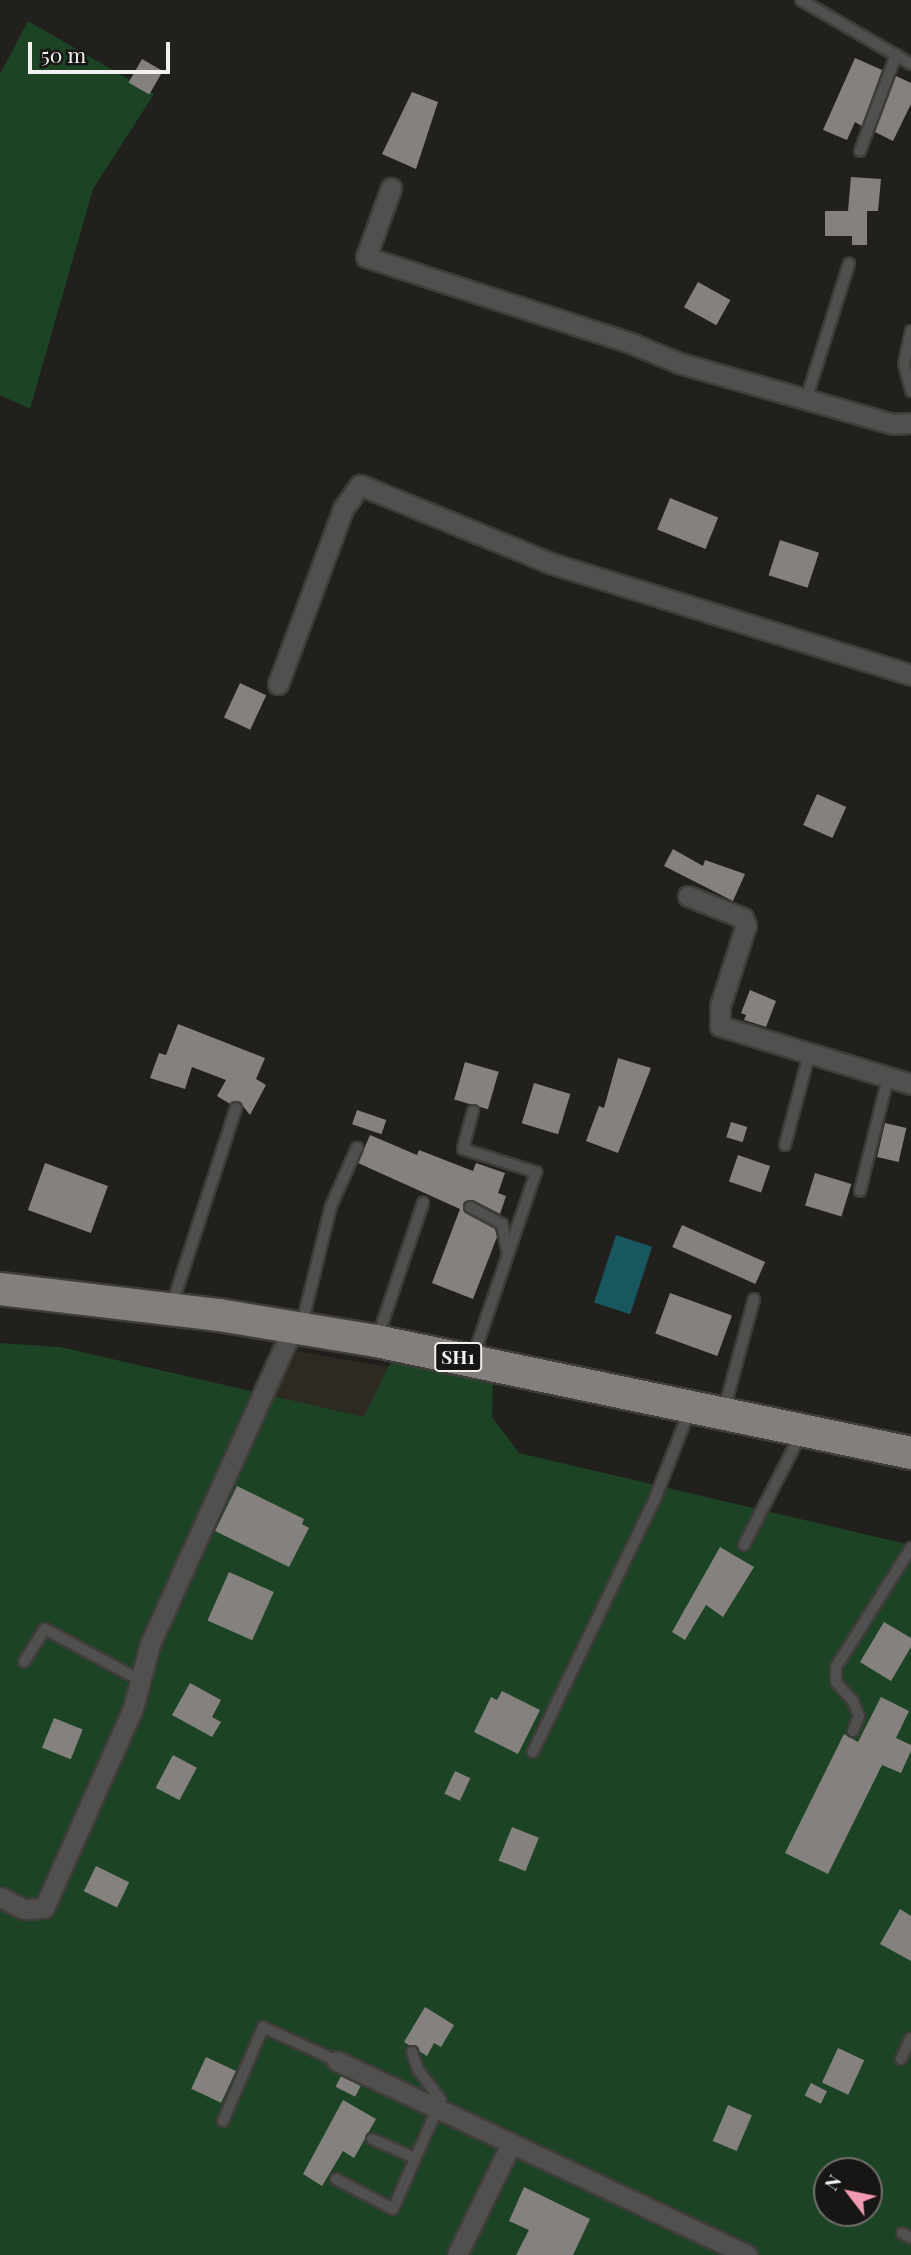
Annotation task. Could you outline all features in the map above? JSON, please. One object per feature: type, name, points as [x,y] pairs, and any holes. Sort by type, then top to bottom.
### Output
[{"type":"main road","name":"SH1","points":[[0,1289],[171,1309],[376,1341],[911,1453]]},
{"type":"street","points":[[391,188],[366,257],[633,344],[679,363],[893,424],[911,424]]},
{"type":"street","points":[[278,684],[343,509],[360,485],[553,564],[911,675]]},
{"type":"street","points":[[688,896],[743,918],[746,925],[720,1006],[720,1026],[911,1084]]},
{"type":"street","points":[[0,1897],[35,1912],[44,1909],[133,1708],[138,1679],[150,1644],[297,1327]]},
{"type":"street","points":[[337,2061],[736,2253]]},
{"type":"street","points":[[457,2255],[511,2144]]},
{"type":"lane","points":[[801,0],[911,64]]},
{"type":"lane","points":[[860,151],[896,55]]},
{"type":"lane","points":[[806,400],[849,264]]},
{"type":"lane","points":[[911,331],[904,364],[911,391]]},
{"type":"lane","points":[[785,1145],[809,1055]]},
{"type":"lane","points":[[860,1191],[888,1078]]},
{"type":"lane","points":[[171,1309],[236,1108]]},
{"type":"lane","points":[[472,1360],[536,1172],[463,1149],[473,1111]]},
{"type":"lane","points":[[297,1327],[331,1206],[357,1148]]},
{"type":"lane","points":[[376,1341],[423,1203]]},
{"type":"lane","points":[[470,1207],[502,1224],[507,1251]]},
{"type":"lane","points":[[724,1413],[754,1299]]},
{"type":"lane","points":[[533,1752],[656,1496],[691,1406]]},
{"type":"lane","points":[[744,1545],[803,1430]]},
{"type":"lane","points":[[853,1731],[859,1716],[853,1701],[836,1682],[836,1667],[911,1548]]},
{"type":"lane","points":[[24,1662],[45,1629],[138,1679]]},
{"type":"lane","points":[[223,2121],[263,2027],[337,2061]]},
{"type":"lane","points":[[901,2059],[911,2038]]},
{"type":"lane","points":[[336,2179],[393,2209],[441,2100],[418,2070],[412,2052]]},
{"type":"lane","points":[[372,2139],[415,2158]]},
{"type":"shaded area","points":[[294,1351],[388,1367],[288,1583],[204,1541],[286,1357]]},
{"type":"green space","points":[[28,21],[154,94],[93,189],[30,409],[0,395],[0,74]]},
{"type":"green space","points":[[0,1343],[60,1347],[364,1417],[388,1367],[396,1359],[493,1381],[492,1417],[519,1453],[911,1545],[911,2255],[0,2255]]},
{"type":"water","points":[[616,1235],[652,1247],[630,1314],[594,1303]]},
{"type":"building","points":[[855,58],[882,70],[862,126],[855,122],[847,140],[823,130]]},
{"type":"building","points":[[142,59],[163,71],[149,94],[128,82]]},
{"type":"building","points":[[896,76],[911,83],[911,104],[893,141],[875,132]]},
{"type":"building","points":[[412,92],[438,102],[416,169],[382,154]]},
{"type":"building","points":[[851,177],[881,179],[878,211],[867,211],[867,245],[852,245],[852,236],[825,236],[825,211],[848,211]]},
{"type":"building","points":[[698,282],[730,300],[716,325],[684,307]]},
{"type":"building","points":[[670,498],[718,517],[705,549],[657,530]]},
{"type":"building","points":[[780,540],[819,553],[808,588],[769,575]]},
{"type":"building","points":[[240,683],[266,695],[250,730],[224,717]]},
{"type":"building","points":[[817,794],[846,807],[832,838],[803,825]]},
{"type":"building","points":[[673,849],[703,866],[705,860],[745,874],[733,901],[664,866]]},
{"type":"building","points":[[750,990],[776,1001],[766,1027],[744,1020],[746,1015],[741,1013]]},
{"type":"building","points":[[178,1024],[265,1058],[256,1079],[266,1085],[250,1115],[239,1101],[230,1104],[217,1096],[226,1080],[192,1067],[185,1089],[150,1078],[159,1053],[166,1055]]},
{"type":"building","points":[[618,1058],[651,1068],[618,1153],[586,1141],[599,1106],[604,1108]]},
{"type":"building","points":[[465,1062],[499,1072],[488,1109],[454,1099]]},
{"type":"building","points":[[534,1083],[570,1094],[558,1134],[522,1123]]},
{"type":"building","points":[[357,1110],[386,1120],[381,1134],[352,1124]]},
{"type":"building","points":[[731,1122],[747,1127],[743,1142],[726,1137]]},
{"type":"building","points":[[885,1123],[906,1128],[899,1162],[877,1157]]},
{"type":"building","points":[[370,1135],[417,1155],[419,1150],[473,1171],[476,1163],[505,1173],[498,1193],[506,1196],[500,1214],[473,1200],[463,1204],[466,1213],[495,1229],[497,1237],[473,1299],[432,1283],[460,1209],[358,1163]]},
{"type":"building","points":[[738,1155],[770,1166],[761,1193],[729,1181]]},
{"type":"building","points":[[45,1163],[108,1186],[91,1233],[28,1210]]},
{"type":"building","points":[[815,1173],[851,1184],[841,1217],[805,1206]]},
{"type":"building","points":[[682,1225],[765,1262],[755,1284],[672,1247]]},
{"type":"building","points":[[670,1293],[732,1316],[717,1356],[655,1333]]},
{"type":"building","points":[[237,1486],[304,1519],[302,1524],[309,1528],[289,1567],[215,1531]]},
{"type":"building","points":[[720,1547],[754,1567],[723,1617],[706,1605],[685,1640],[672,1632]]},
{"type":"building","points":[[229,1572],[274,1592],[252,1640],[207,1620]]},
{"type":"building","points":[[884,1622],[911,1638],[911,1647],[891,1681],[860,1662]]},
{"type":"building","points":[[190,1683],[221,1700],[212,1717],[221,1722],[212,1737],[172,1715]]},
{"type":"building","points":[[502,1691],[540,1710],[518,1754],[474,1732],[491,1697],[497,1700]]},
{"type":"building","points":[[881,1697],[909,1711],[896,1738],[911,1745],[911,1751],[901,1773],[882,1765],[828,1874],[785,1853],[844,1734],[858,1742]]},
{"type":"building","points":[[54,1718],[83,1730],[71,1759],[42,1748]]},
{"type":"building","points":[[173,1755],[197,1768],[179,1800],[156,1788]]},
{"type":"building","points":[[455,1771],[470,1778],[460,1801],[444,1794]]},
{"type":"building","points":[[512,1827],[539,1838],[525,1871],[499,1860]]},
{"type":"building","points":[[96,1866],[129,1882],[117,1907],[84,1891]]},
{"type":"building","points":[[900,1909],[911,1916],[911,1961],[880,1944]]},
{"type":"building","points":[[425,2007],[454,2025],[441,2047],[434,2043],[427,2056],[404,2042]]},
{"type":"building","points":[[838,2048],[864,2060],[848,2095],[822,2082]]},
{"type":"building","points":[[206,2057],[236,2071],[221,2103],[191,2089]]},
{"type":"building","points":[[341,2076],[361,2086],[355,2097],[336,2087]]},
{"type":"building","points":[[811,2083],[827,2091],[821,2104],[805,2095]]},
{"type":"building","points":[[343,2100],[376,2119],[354,2158],[343,2151],[322,2186],[303,2174]]},
{"type":"building","points":[[728,2105],[752,2115],[737,2151],[713,2141]]},
{"type":"building","points":[[524,2187],[590,2219],[573,2255],[516,2255],[529,2230],[509,2221]]}]
